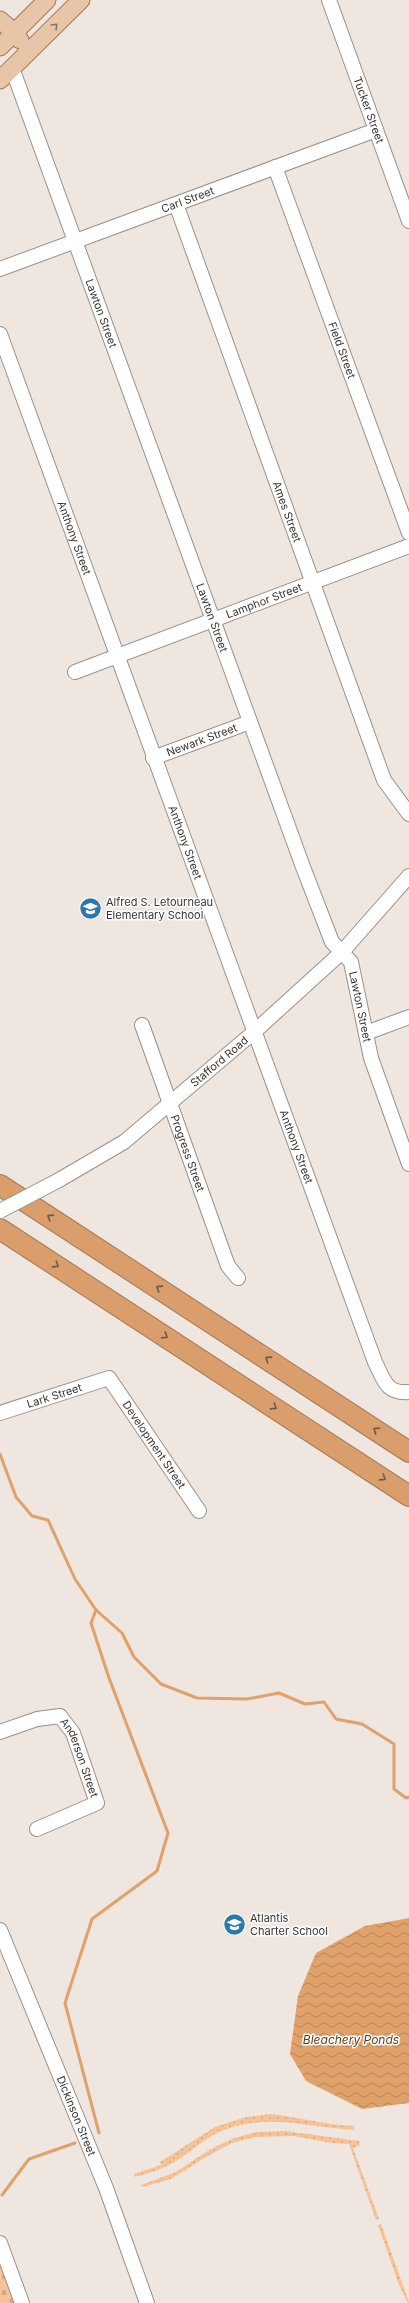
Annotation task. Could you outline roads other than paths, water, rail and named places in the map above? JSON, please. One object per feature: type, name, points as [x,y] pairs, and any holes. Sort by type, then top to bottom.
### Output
[{"type":"highway","points":[[0,1185],[409,1452]]},
{"type":"highway","points":[[0,1229],[409,1496]]},
{"type":"main road","points":[[5,39],[46,0]]},
{"type":"main road","points":[[0,80],[81,0]]},
{"type":"main road","points":[[0,20],[5,39],[28,52]]},
{"type":"street","name":"Tucker Street","points":[[329,0],[409,221]]},
{"type":"street","name":"Lawton Street","points":[[12,68],[212,620],[332,942],[351,962],[371,1058],[409,1164]]},
{"type":"street","name":"Carl Street","points":[[0,269],[376,130]]},
{"type":"street","name":"Field Street","points":[[275,167],[409,533]]},
{"type":"street","name":"Ames Street","points":[[176,204],[384,780],[409,814]]},
{"type":"street","name":"Anthony Street","points":[[0,334],[153,758],[375,1362],[386,1385],[398,1393],[409,1392]]},
{"type":"street","name":"Lamphor Street","points":[[75,672],[409,546]]},
{"type":"street","name":"Newark Street","points":[[153,758],[250,722]]},
{"type":"street","name":"Stafford Road","points":[[0,1211],[59,1180],[124,1142],[254,1032],[342,952],[408,878]]},
{"type":"street","points":[[366,1033],[409,1017]]},
{"type":"street","name":"Progress Street","points":[[142,1026],[228,1266],[238,1278]]},
{"type":"street","name":"Lark Street","points":[[0,1412],[109,1378]]},
{"type":"street","name":"Development Street","points":[[109,1378],[200,1511]]},
{"type":"street","name":"Anderson Street","points":[[0,1732],[37,1719],[59,1716],[64,1719],[72,1733],[97,1803],[37,1829]]},
{"type":"street","name":"Dickinson Street","points":[[0,1930],[106,2188],[147,2303]]},
{"type":"street","points":[[0,2242],[22,2303]]},
{"type":"water","name":"Bleachery Ponds","points":[[409,1918],[409,2103],[362,2109],[306,2081],[290,2054],[298,1996],[316,1953],[365,1926]]},
{"type":"waterway","points":[[0,1454],[16,1497],[32,1516],[48,1520],[75,1579],[96,1610],[122,1633],[134,1657],[161,1684],[197,1698],[247,1699],[279,1693],[305,1704],[324,1702],[336,1719],[362,1724],[394,1744],[394,1789],[406,1798],[409,1797]]},
{"type":"waterway","points":[[96,1610],[91,1623],[109,1678],[168,1833],[157,1871],[92,1919],[65,2003],[99,2133]]},
{"type":"waterway","points":[[2,2195],[29,2159],[75,2143]]},
{"type":"place","name":"Alfred S. Letourneau Elementary School","points":[[91,908]]},
{"type":"place","name":"Atlantis Charter School","points":[[234,1924]]}]
